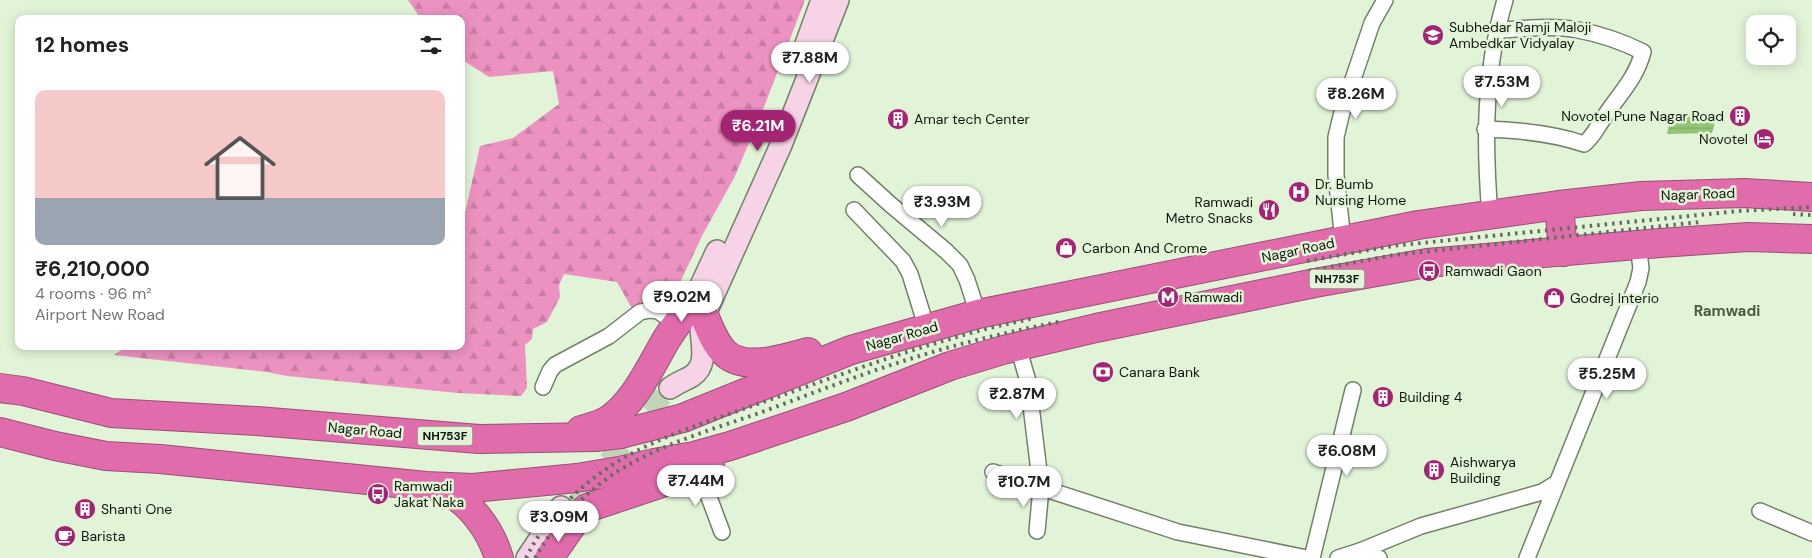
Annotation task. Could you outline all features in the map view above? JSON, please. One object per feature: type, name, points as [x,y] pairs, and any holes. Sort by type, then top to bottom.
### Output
[{"type":"highway","name":"Nagar Road","points":[[0,388],[23,391],[111,413],[258,421],[479,439],[596,437],[621,434],[683,418],[851,350],[978,314],[1418,226],[1559,205],[1640,196],[1744,193],[1812,197]]},
{"type":"highway","points":[[1559,205],[1563,252]]},
{"type":"highway","name":"NH753F","points":[[696,464],[814,436],[834,427],[841,420],[846,407],[950,366],[1018,347],[1106,326],[1315,283],[1427,262],[1748,238],[1812,239]]},
{"type":"highway","points":[[548,438],[599,425],[616,414],[638,388],[677,324],[700,306],[712,333],[724,353],[733,358],[754,363],[766,363],[831,346],[846,344],[864,347]]},
{"type":"highway","points":[[0,432],[55,446],[106,456],[160,459],[264,471],[473,488],[578,478],[654,463],[696,464]]},
{"type":"highway","points":[[549,558],[577,518],[587,508],[696,464]]},
{"type":"highway","points":[[437,486],[451,492],[467,504],[495,547],[499,558]]},
{"type":"main road","points":[[822,0],[762,155],[700,306],[702,363],[692,376],[662,388],[692,316],[700,306],[781,144],[838,0]]},
{"type":"main road","points":[[527,558],[566,510],[539,558]]},
{"type":"street","points":[[1343,241],[1336,175],[1336,137],[1342,112],[1372,23],[1385,0]]},
{"type":"street","points":[[1490,215],[1485,130],[1490,63],[1505,0]]},
{"type":"street","points":[[1485,130],[1525,130],[1567,138],[1584,144],[1593,137],[1603,119],[1624,92],[1639,66],[1643,52],[1629,45],[1577,30],[1543,28],[1497,30]]},
{"type":"street","points":[[858,175],[960,265],[978,314]]},
{"type":"street","points":[[854,210],[902,261],[910,274],[927,328]]},
{"type":"street","points":[[1527,558],[1638,282],[1641,268],[1638,245]]},
{"type":"street","points":[[543,387],[550,371],[555,366],[609,336],[640,312],[658,311],[677,324]]},
{"type":"street","points":[[1018,347],[1028,381],[1041,488],[1037,531]]},
{"type":"street","points":[[1312,558],[1352,390]]},
{"type":"street","points":[[696,464],[722,532]]},
{"type":"street","points":[[993,472],[1178,532],[1307,558]]},
{"type":"street","points":[[1338,558],[1421,526],[1542,492],[1557,483]]},
{"type":"street","points":[[1760,511],[1812,533]]},
{"type":"street","points":[[1360,551],[1378,558]]},
{"type":"green space","points":[[408,0],[805,0],[759,120],[734,178],[703,234],[668,308],[634,312],[617,282],[564,274],[559,285],[560,297],[547,322],[533,329],[532,339],[525,345],[527,388],[521,396],[458,393],[287,376],[267,372],[114,355],[121,350],[465,350],[465,213],[480,146],[513,138],[559,104],[553,71],[489,77],[465,62],[465,15],[418,15]]},
{"type":"shaded area","points":[[1672,112],[1715,122],[1712,133],[1667,134]]},
{"type":"tunnel","points":[[571,513],[639,421],[670,388]]},
{"type":"railway","points":[[1307,261],[1392,246],[1739,211],[1812,207]]},
{"type":"railway","points":[[1793,214],[1812,215]]},
{"type":"railway","points":[[1309,271],[1394,255],[1700,222]]},
{"type":"railway","points":[[526,558],[533,544],[561,507],[596,476],[646,446],[706,422],[885,359],[976,332],[1034,318]]},
{"type":"railway","points":[[535,558],[559,523],[579,502],[612,475],[647,455],[704,432],[916,357],[952,346],[1063,321]]},
{"type":"place","name":"Subhedar Ramji Maloji Ambedkar Vidyalay","points":[[1433,35]]},
{"type":"place","name":"Novotel Pune Nagar Road","points":[[1740,116]]},
{"type":"place","name":"Amar tech Center","points":[[898,119]]},
{"type":"place","name":"Novotel","points":[[1764,139]]},
{"type":"place","name":"Dr. Bumb Nursing Home","points":[[1299,192]]},
{"type":"place","name":"Ramwadi Metro Snacks","points":[[1269,210]]},
{"type":"place","name":"Carbon And Crome","points":[[1066,248]]},
{"type":"place","name":"Ramwadi Gaon","points":[[1429,271]]},
{"type":"place","name":"Ramwadi","points":[[1168,297]]},
{"type":"place","name":"Godrej Interio","points":[[1554,298]]},
{"type":"place","name":"Canara Bank","points":[[1103,372]]},
{"type":"place","name":"Building 4","points":[[1383,397]]},
{"type":"place","name":"Aishwarya Building","points":[[1434,470]]},
{"type":"place","name":"Ramwadi Jakat Naka","points":[[378,494]]},
{"type":"place","name":"Shanti One","points":[[85,509]]},
{"type":"place","name":"Barista","points":[[65,536]]},
{"type":"district","name":"Ramwadi","points":[[1727,311]]}]
